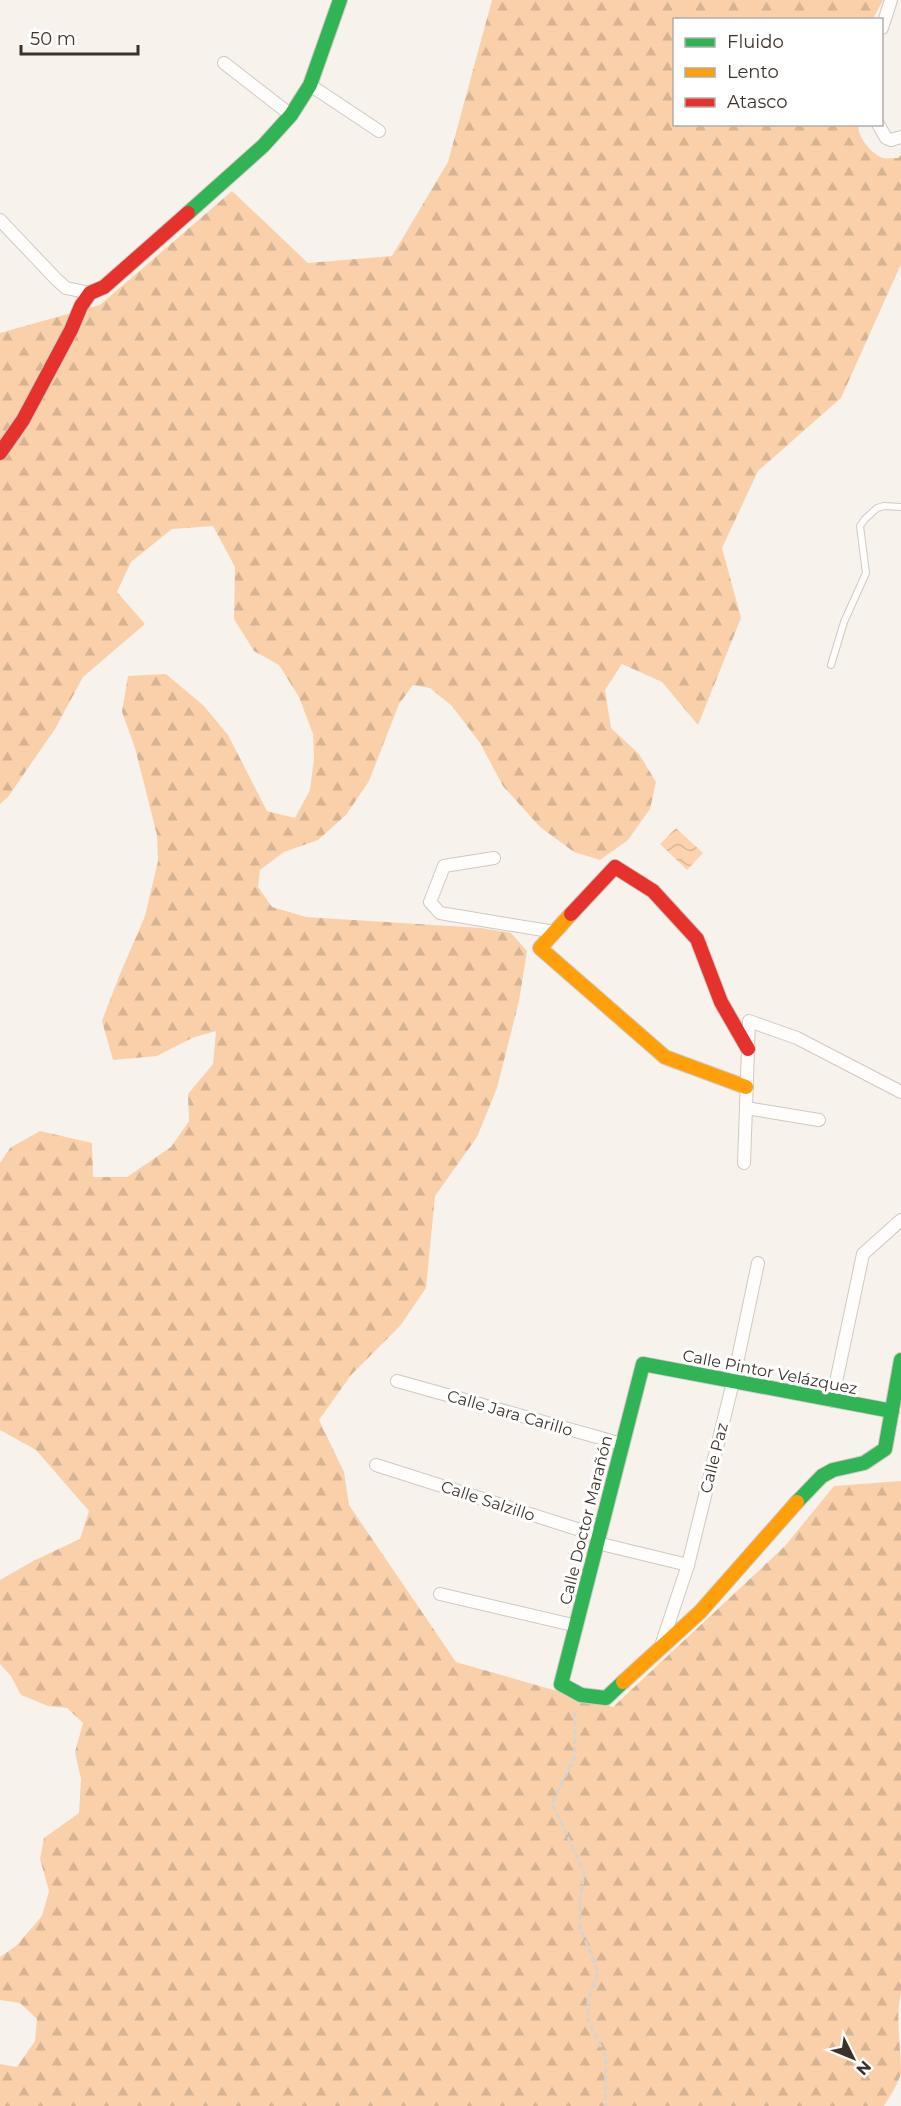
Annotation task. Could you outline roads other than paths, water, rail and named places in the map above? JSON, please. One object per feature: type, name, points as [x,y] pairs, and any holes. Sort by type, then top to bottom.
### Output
[{"type":"street","points":[[0,453],[23,420],[71,330],[81,306],[90,293],[104,287],[263,146],[291,115],[309,85],[340,0]]},
{"type":"street","points":[[883,25],[891,0]]},
{"type":"street","points":[[224,63],[291,115]]},
{"type":"street","points":[[309,85],[379,131]]},
{"type":"street","points":[[879,126],[886,138],[891,140],[901,137]]},
{"type":"street","points":[[0,220],[66,288],[90,293]]},
{"type":"street","points":[[494,858],[444,866],[430,902],[440,913],[555,932]]},
{"type":"street","points":[[746,1087],[665,1058],[540,948],[615,867],[653,891],[697,939],[721,1002],[748,1049]]},
{"type":"street","points":[[744,1163],[749,1021],[797,1038],[900,1087]]},
{"type":"street","points":[[746,1108],[819,1120]]},
{"type":"street","points":[[832,1401],[863,1254],[901,1220]]},
{"type":"street","name":"Calle Paz","points":[[660,1650],[688,1565],[733,1382],[758,1263]]},
{"type":"street","points":[[660,1650],[700,1612],[822,1476],[833,1470],[864,1463],[885,1449],[901,1360]]},
{"type":"street","name":"Calle Pintor Velázquez","points":[[643,1364],[892,1411]]},
{"type":"street","name":"Calle Doctor Marañón","points":[[643,1364],[561,1684],[581,1695],[606,1698],[660,1650]]},
{"type":"street","name":"Calle Jara Carillo","points":[[397,1381],[622,1444]]},
{"type":"street","name":"Calle Salzillo","points":[[376,1465],[598,1539],[688,1565]]},
{"type":"street","points":[[440,1594],[577,1626]]},
{"type":"lane","points":[[831,665],[843,622],[866,573],[861,526],[877,508],[901,507]]},
{"type":"water","points":[[676,828],[703,853],[687,870],[660,844]]}]
